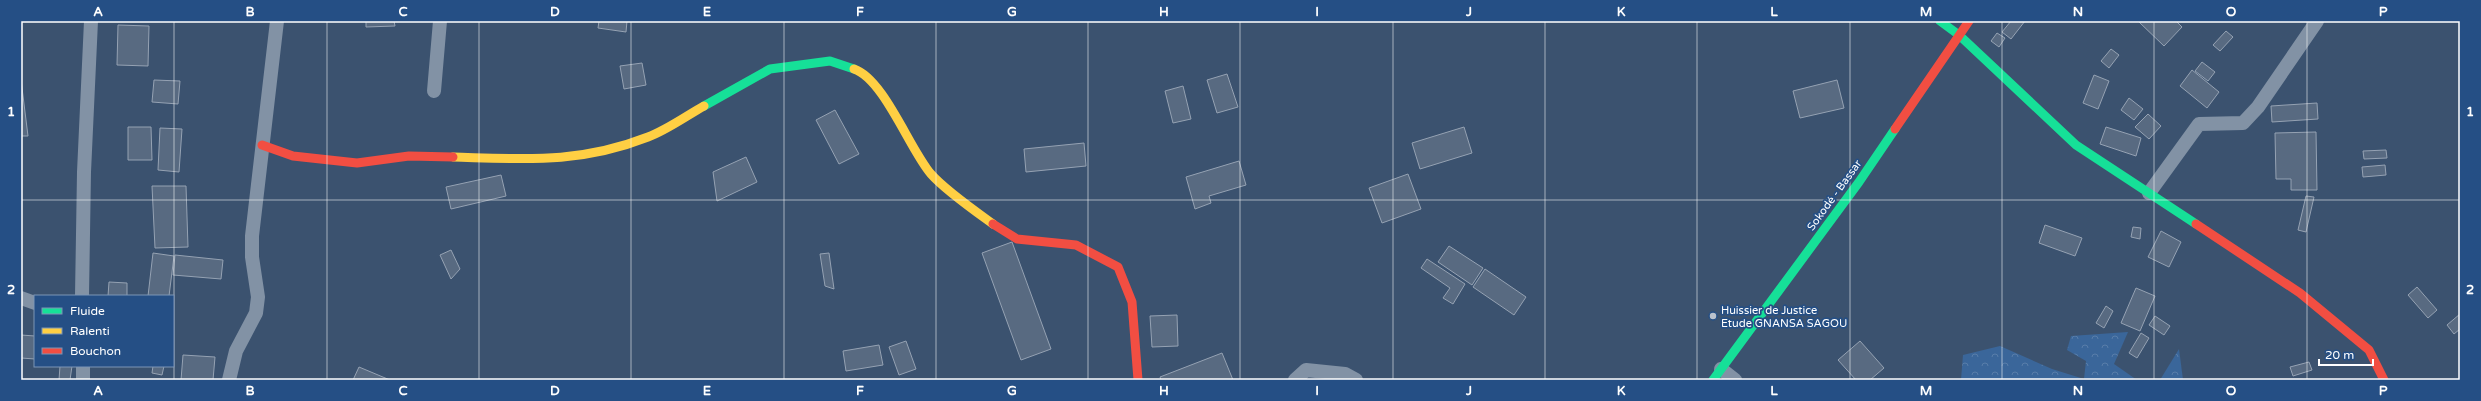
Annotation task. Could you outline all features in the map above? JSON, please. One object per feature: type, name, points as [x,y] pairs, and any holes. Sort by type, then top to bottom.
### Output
[{"type":"street","points":[[82,295],[84,172],[91,21]]},
{"type":"street","points":[[229,380],[236,351],[256,313],[258,297],[252,257],[262,145],[277,21]]},
{"type":"street","points":[[434,91],[440,21]]},
{"type":"street","points":[[1940,21],[1959,35],[2076,145],[2300,293],[2370,350],[2384,380]]},
{"type":"street","name":"Sokodé - Bassar","points":[[1717,374],[1859,182],[1969,21]]},
{"type":"street","points":[[2149,193],[2199,124],[2243,123],[2258,107],[2317,21]]},
{"type":"street","points":[[262,145],[293,156],[315,160],[357,163],[409,156],[549,160],[593,155],[649,137],[770,70],[830,61],[863,72],[885,100],[931,174],[979,214],[1017,239],[1076,245],[1118,267],[1132,302],[1138,380]]},
{"type":"street","points":[[21,298],[34,303]]},
{"type":"street","points":[[83,367],[83,380]]},
{"type":"street","points":[[1295,380],[1306,370],[1345,374],[1356,380]]},
{"type":"street","points":[[1717,374],[1735,380]]},
{"type":"green space","points":[[2128,332],[2114,364],[2137,380],[1961,380],[1963,355],[2000,346],[2052,369],[2084,379],[2086,361],[2067,350],[2071,336]]},
{"type":"green space","points":[[2179,349],[2183,380],[2160,380]]},
{"type":"building","points":[[366,21],[394,21],[395,26],[366,27]]},
{"type":"building","points":[[599,21],[627,21],[626,32],[598,28]]},
{"type":"building","points":[[2011,21],[2025,21],[2011,39],[2002,32]]},
{"type":"building","points":[[2138,21],[2176,21],[2182,27],[2164,46]]},
{"type":"building","points":[[118,25],[149,26],[148,66],[117,65]]},
{"type":"building","points":[[2226,31],[2233,37],[2220,51],[2213,45]]},
{"type":"building","points":[[1997,33],[2005,38],[1999,47],[1991,41]]},
{"type":"building","points":[[2111,49],[2119,55],[2109,68],[2101,61]]},
{"type":"building","points":[[2202,62],[2215,72],[2208,81],[2195,71]]},
{"type":"building","points":[[642,63],[646,85],[624,89],[620,66]]},
{"type":"building","points":[[2192,70],[2219,92],[2207,108],[2180,86]]},
{"type":"building","points":[[1227,74],[1238,107],[1217,113],[1207,80]]},
{"type":"building","points":[[2094,75],[2109,81],[2098,109],[2083,103]]},
{"type":"building","points":[[21,80],[28,136],[21,136]]},
{"type":"building","points":[[154,80],[180,81],[178,104],[152,102]]},
{"type":"building","points":[[1837,80],[1844,108],[1800,118],[1793,91]]},
{"type":"building","points":[[1183,86],[1191,119],[1173,123],[1165,91]]},
{"type":"building","points":[[2129,98],[2143,109],[2134,120],[2121,110]]},
{"type":"building","points":[[2317,103],[2318,119],[2272,122],[2271,106]]},
{"type":"building","points":[[835,110],[859,154],[839,164],[816,120]]},
{"type":"building","points":[[2148,114],[2161,126],[2149,139],[2135,127]]},
{"type":"building","points":[[128,127],[151,127],[152,160],[128,160]]},
{"type":"building","points":[[1464,127],[1472,153],[1420,169],[1412,143]]},
{"type":"building","points":[[2106,127],[2141,138],[2136,156],[2100,144]]},
{"type":"building","points":[[160,128],[182,129],[179,172],[158,170]]},
{"type":"building","points":[[2316,132],[2317,190],[2291,190],[2291,179],[2276,179],[2275,133]]},
{"type":"building","points":[[1084,143],[1086,166],[1026,172],[1024,149]]},
{"type":"building","points":[[2386,150],[2387,158],[2364,159],[2363,151]]},
{"type":"building","points":[[746,157],[757,182],[717,201],[713,172]]},
{"type":"building","points":[[1239,161],[1246,185],[1209,196],[1211,203],[1195,209],[1186,177]]},
{"type":"building","points":[[2385,165],[2386,175],[2363,177],[2362,167]]},
{"type":"building","points":[[1408,174],[1421,209],[1382,223],[1369,188]]},
{"type":"building","points":[[501,175],[506,196],[451,209],[446,187]]},
{"type":"building","points":[[152,186],[186,186],[188,247],[155,248]]},
{"type":"building","points":[[2306,196],[2314,197],[2306,232],[2298,230]]},
{"type":"building","points":[[2045,225],[2082,238],[2075,256],[2039,243]]},
{"type":"building","points":[[2133,227],[2141,228],[2140,239],[2131,237]]},
{"type":"building","points":[[2161,231],[2181,242],[2169,267],[2148,257]]},
{"type":"building","points":[[1012,242],[1051,349],[1021,360],[982,253]]},
{"type":"building","points":[[1449,246],[1483,268],[1472,285],[1438,262]]},
{"type":"building","points":[[451,250],[460,269],[451,279],[440,255]]},
{"type":"building","points":[[153,253],[174,256],[169,295],[148,295]]},
{"type":"building","points":[[829,253],[834,289],[825,286],[820,254]]},
{"type":"building","points":[[175,255],[223,260],[221,279],[173,275]]},
{"type":"building","points":[[1427,259],[1465,284],[1453,304],[1443,298],[1450,288],[1421,268]]},
{"type":"building","points":[[1485,269],[1526,297],[1514,315],[1473,287]]},
{"type":"building","points":[[109,282],[127,283],[127,295],[108,295]]},
{"type":"building","points":[[2417,287],[2437,310],[2428,318],[2408,295]]},
{"type":"building","points":[[2136,288],[2155,296],[2140,331],[2121,323]]},
{"type":"building","points":[[2106,306],[2113,311],[2104,328],[2096,323]]},
{"type":"building","points":[[2460,314],[2460,329],[2454,334],[2447,325]]},
{"type":"building","points":[[1177,315],[1178,346],[1152,347],[1150,316]]},
{"type":"building","points":[[2155,316],[2170,326],[2164,335],[2149,325]]},
{"type":"building","points":[[2141,333],[2149,338],[2137,358],[2129,353]]},
{"type":"building","points":[[21,335],[34,336],[34,359],[21,358]]},
{"type":"building","points":[[906,341],[916,369],[899,375],[889,347]]},
{"type":"building","points":[[1860,341],[1884,368],[1870,380],[1856,380],[1838,360]]},
{"type":"building","points":[[879,345],[883,365],[846,371],[843,351]]},
{"type":"building","points":[[1222,353],[1233,380],[1161,380],[1160,377]]},
{"type":"building","points":[[183,355],[215,357],[213,380],[181,380]]},
{"type":"building","points":[[2309,362],[2312,370],[2293,376],[2290,367]]},
{"type":"building","points":[[60,367],[72,367],[70,380],[59,380]]},
{"type":"building","points":[[153,367],[164,367],[162,375],[152,373]]},
{"type":"building","points":[[359,367],[390,380],[353,380]]},
{"type":"traffic: fast","points":[[1940,21],[1959,35],[2076,145],[2196,224]]},
{"type":"traffic: fast","points":[[704,106],[770,69],[830,61],[854,69]]},
{"type":"traffic: fast","points":[[1713,380],[1859,182],[1895,129]]},
{"type":"traffic: slow","points":[[854,69],[865,75],[876,86],[931,174],[969,207],[993,224]]},
{"type":"traffic: slow","points":[[453,157],[528,159],[575,156],[599,152],[623,146],[655,134],[704,106]]},
{"type":"traffic: jam","points":[[1895,129],[1969,21]]},
{"type":"traffic: jam","points":[[262,145],[293,156],[357,163],[409,156],[453,157]]},
{"type":"traffic: jam","points":[[993,224],[1017,239],[1076,245],[1118,267],[1132,302],[1138,380]]},
{"type":"traffic: jam","points":[[2196,224],[2300,293],[2369,350],[2384,380]]},
{"type":"place","name":"Huissier de Justice Etude GNANSA SAGOU","points":[[1713,316]]}]
